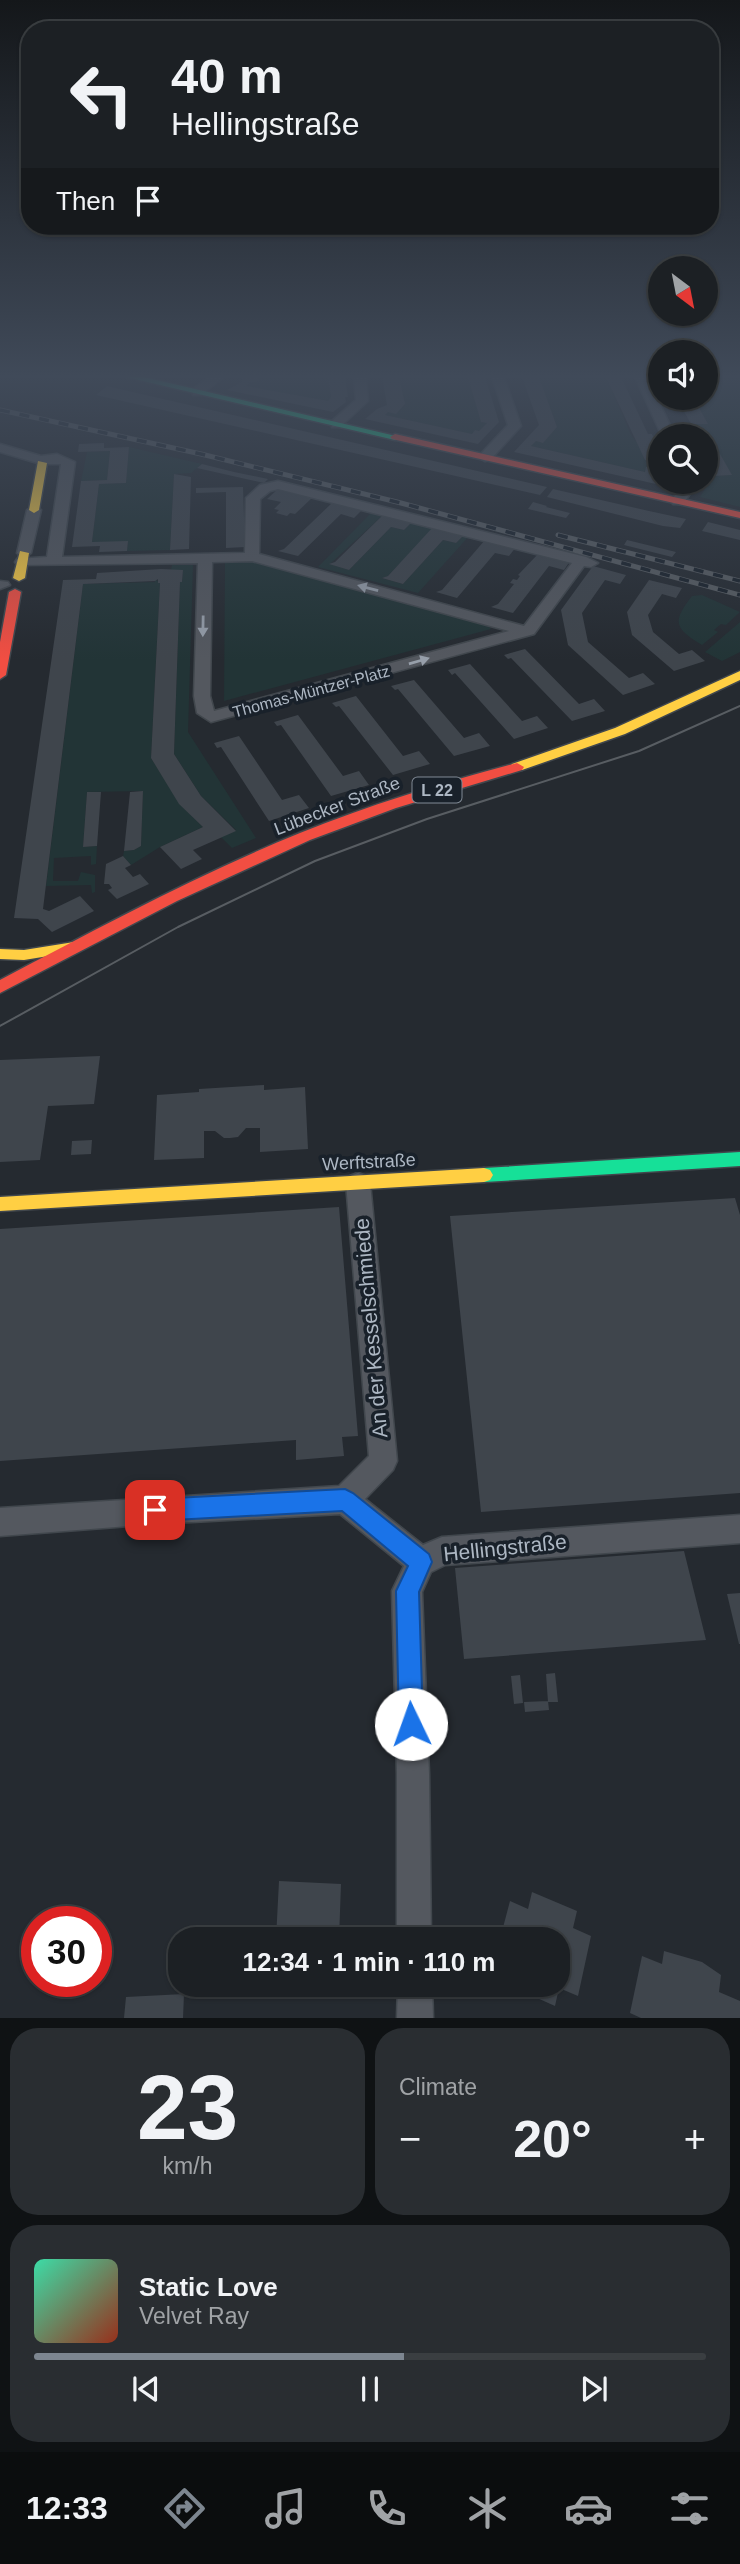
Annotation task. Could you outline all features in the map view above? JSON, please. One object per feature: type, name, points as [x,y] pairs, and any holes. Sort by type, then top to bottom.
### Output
[{"type":"street","points":[[0,675],[14,576],[34,510],[40,471]]},
{"type":"street","points":[[54,562],[67,471]]},
{"type":"street","points":[[547,471],[740,515]]},
{"type":"street","points":[[14,576],[54,562],[252,557],[528,631],[587,562],[278,485],[265,488],[253,498],[252,557]]},
{"type":"street","points":[[678,501],[683,494]]},
{"type":"street","name":"Thomas-Müntzer-Platz","points":[[205,558],[202,696],[205,713],[211,717],[528,631]]},
{"type":"street","name":"Lübecker Straße","points":[[0,988],[219,875],[308,836],[413,797],[578,747],[693,699],[740,675]]},
{"type":"street","points":[[0,954],[24,955],[75,947]]},
{"type":"street","name":"Werftstraße","points":[[0,1205],[358,1183],[738,1164]]},
{"type":"street","name":"An der Kesselschmiede","points":[[345,1500],[383,1461],[358,1183]]},
{"type":"street","points":[[0,1522],[155,1510],[345,1500]]},
{"type":"street","name":"Hellingstraße","points":[[345,1500],[421,1562],[442,1551],[740,1529]]},
{"type":"street","points":[[414,1927],[414,1803],[407,1591],[421,1562]]},
{"type":"street","points":[[415,1997],[415,2018]]},
{"type":"shaded area","points":[[83,471],[108,471],[107,480],[81,481]]},
{"type":"shaded area","points":[[127,471],[193,471],[174,474],[170,550],[127,551],[128,542],[92,542],[99,484],[126,483]]},
{"type":"shaded area","points":[[729,471],[740,471],[740,507],[700,497],[702,494],[718,494],[718,476],[731,475]]},
{"type":"shaded area","points":[[372,512],[383,515],[330,564],[349,570],[391,527],[404,530],[411,523],[433,528],[388,576],[382,578],[403,584],[443,540],[456,543],[464,535],[469,536],[418,593],[318,567]]},
{"type":"shaded area","points":[[246,558],[484,621],[491,629],[224,701],[225,559]]},
{"type":"shaded area","points":[[172,565],[193,565],[188,732],[256,838],[232,848],[221,837],[236,830],[201,796],[174,754],[180,582],[183,570],[171,570]]},
{"type":"shaded area","points":[[155,579],[160,583],[151,758],[180,804],[203,827],[160,847],[131,865],[123,856],[124,851],[141,846],[143,791],[87,792],[83,847],[97,846],[96,864],[91,865],[91,856],[54,858],[53,881],[78,881],[81,872],[95,875],[95,892],[92,893],[91,885],[46,886],[83,584],[155,582]]},
{"type":"shaded area","points":[[702,595],[740,612],[726,625],[721,624],[714,630],[718,632],[702,645],[681,629],[679,618],[692,596]]},
{"type":"shaded area","points":[[740,622],[740,652],[722,661],[705,652]]},
{"type":"building","points":[[108,471],[127,471],[126,483],[99,484],[92,542],[128,541],[127,551],[99,552],[100,546],[72,547],[81,481],[107,480]]},
{"type":"building","points":[[211,471],[231,471],[268,479],[264,483]]},
{"type":"building","points":[[434,471],[478,471],[547,487],[540,495]]},
{"type":"building","points":[[599,471],[645,472],[648,471],[648,482]]},
{"type":"building","points":[[718,471],[730,471],[732,475],[718,476]]},
{"type":"building","points":[[174,474],[191,477],[189,549],[170,550]]},
{"type":"building","points":[[243,487],[245,547],[226,548],[226,492],[196,493],[196,488]]},
{"type":"building","points":[[278,489],[313,497],[295,514],[290,513],[287,516],[276,513],[279,510],[274,509],[281,502],[267,499]]},
{"type":"building","points":[[553,489],[686,519],[680,528],[663,526],[547,497]]},
{"type":"building","points":[[333,502],[362,510],[354,518],[341,514],[298,556],[278,551],[284,549]]},
{"type":"building","points":[[533,502],[570,513],[566,518],[528,509]]},
{"type":"building","points":[[383,515],[412,522],[404,530],[391,527],[349,570],[329,564],[335,562]]},
{"type":"building","points":[[708,522],[740,530],[740,540],[702,531]]},
{"type":"building","points":[[433,527],[464,535],[456,543],[443,540],[403,584],[382,578],[388,576]]},
{"type":"building","points":[[485,540],[516,547],[509,556],[495,553],[457,598],[436,592],[442,590]]},
{"type":"building","points":[[627,540],[676,552],[672,557],[624,545]]},
{"type":"building","points":[[539,553],[570,561],[564,570],[549,566],[513,613],[491,607],[498,604],[514,584],[510,583],[513,579],[517,580],[520,576],[518,575]]},
{"type":"building","points":[[593,566],[626,575],[620,584],[605,580],[582,613],[588,642],[629,678],[643,673],[655,684],[623,695],[568,645],[561,610]]},
{"type":"building","points":[[183,570],[180,582],[174,754],[201,796],[236,831],[193,850],[202,859],[181,869],[160,847],[203,827],[179,804],[151,758],[160,583],[158,579],[83,584],[43,909],[49,911],[80,896],[94,911],[52,932],[38,919],[14,918],[63,580],[96,579],[97,573]]},
{"type":"building","points":[[649,580],[682,588],[676,598],[662,594],[648,615],[653,632],[679,654],[692,650],[705,661],[674,671],[632,635],[627,612]]},
{"type":"building","points":[[525,649],[579,704],[594,699],[605,711],[572,721],[511,658],[508,659],[504,655]]},
{"type":"building","points":[[470,664],[522,721],[537,716],[548,728],[514,739],[455,673],[452,675],[448,670]]},
{"type":"building","points":[[414,680],[464,738],[479,733],[490,746],[454,756],[398,689],[395,690],[391,686]]},
{"type":"building","points":[[356,696],[403,756],[419,751],[430,764],[393,775],[339,706],[336,707],[332,703]]},
{"type":"building","points":[[298,715],[343,776],[359,771],[369,785],[331,796],[281,725],[277,726],[274,722]]},
{"type":"building","points":[[239,736],[282,800],[299,795],[309,808],[269,821],[221,747],[217,748],[214,743]]},
{"type":"building","points":[[143,791],[141,846],[124,851],[130,792]]},
{"type":"building","points":[[87,792],[101,792],[97,846],[83,847]]},
{"type":"building","points":[[123,856],[131,865],[125,868],[133,877],[140,874],[149,884],[117,899],[108,890],[112,888],[109,884],[104,884],[106,864]]},
{"type":"building","points":[[100,1056],[94,1104],[48,1106],[40,1160],[0,1162],[0,1060]]},
{"type":"building","points":[[264,1085],[264,1090],[305,1087],[308,1149],[260,1152],[260,1128],[246,1128],[238,1137],[230,1138],[224,1138],[215,1131],[204,1131],[204,1158],[154,1160],[157,1095]]},
{"type":"building","points":[[92,1140],[91,1154],[71,1155],[72,1141]]},
{"type":"building","points":[[735,1198],[740,1215],[740,1493],[481,1512],[450,1216]]},
{"type":"building","points":[[339,1207],[358,1436],[342,1437],[344,1456],[296,1460],[296,1440],[0,1461],[0,1229]]},
{"type":"building","points":[[684,1551],[706,1640],[464,1659],[455,1568]]},
{"type":"building","points":[[740,1593],[740,1644],[739,1644],[727,1594]]},
{"type":"building","points":[[555,1673],[558,1702],[548,1702],[546,1674]]},
{"type":"building","points":[[520,1675],[523,1703],[514,1704],[511,1676]]},
{"type":"building","points":[[548,1701],[549,1710],[525,1712],[524,1702]]},
{"type":"building","points":[[279,1881],[341,1884],[339,1927],[277,1927]]},
{"type":"building","points":[[532,1892],[577,1911],[573,1928],[591,1936],[578,1996],[570,1993],[570,1927],[503,1927],[510,1901],[528,1909]]},
{"type":"building","points":[[664,1951],[702,1962],[721,1975],[719,1992],[740,2001],[740,2018],[641,2018],[630,2013],[642,1956],[662,1964]]},
{"type":"building","points":[[168,1995],[168,1997],[184,1997],[183,2018],[124,2018],[126,1997]]},
{"type":"building","points":[[535,1997],[557,1997],[555,2006]]},
{"type":"tram line","points":[[0,1026],[178,927],[315,861],[427,819],[639,751],[740,706]]},
{"type":"railway","points":[[271,471],[401,503],[740,595]]},
{"type":"railway","points":[[558,535],[740,581]]},
{"type":"traffic: fast","points":[[484,1175],[740,1159]]},
{"type":"traffic: slow","points":[[34,510],[41,471]]},
{"type":"traffic: slow","points":[[19,578],[24,553]]},
{"type":"traffic: slow","points":[[517,767],[620,731],[740,675]]},
{"type":"traffic: slow","points":[[0,954],[24,955],[74,947]]},
{"type":"traffic: slow","points":[[0,1204],[484,1175]]},
{"type":"traffic: jam","points":[[546,471],[740,515]]},
{"type":"traffic: jam","points":[[0,675],[15,592]]},
{"type":"traffic: jam","points":[[0,987],[172,897],[260,856],[370,812],[517,767]]},
{"type":"route","points":[[155,1510],[345,1500],[399,1547],[421,1562],[407,1591],[411,1724]]}]
